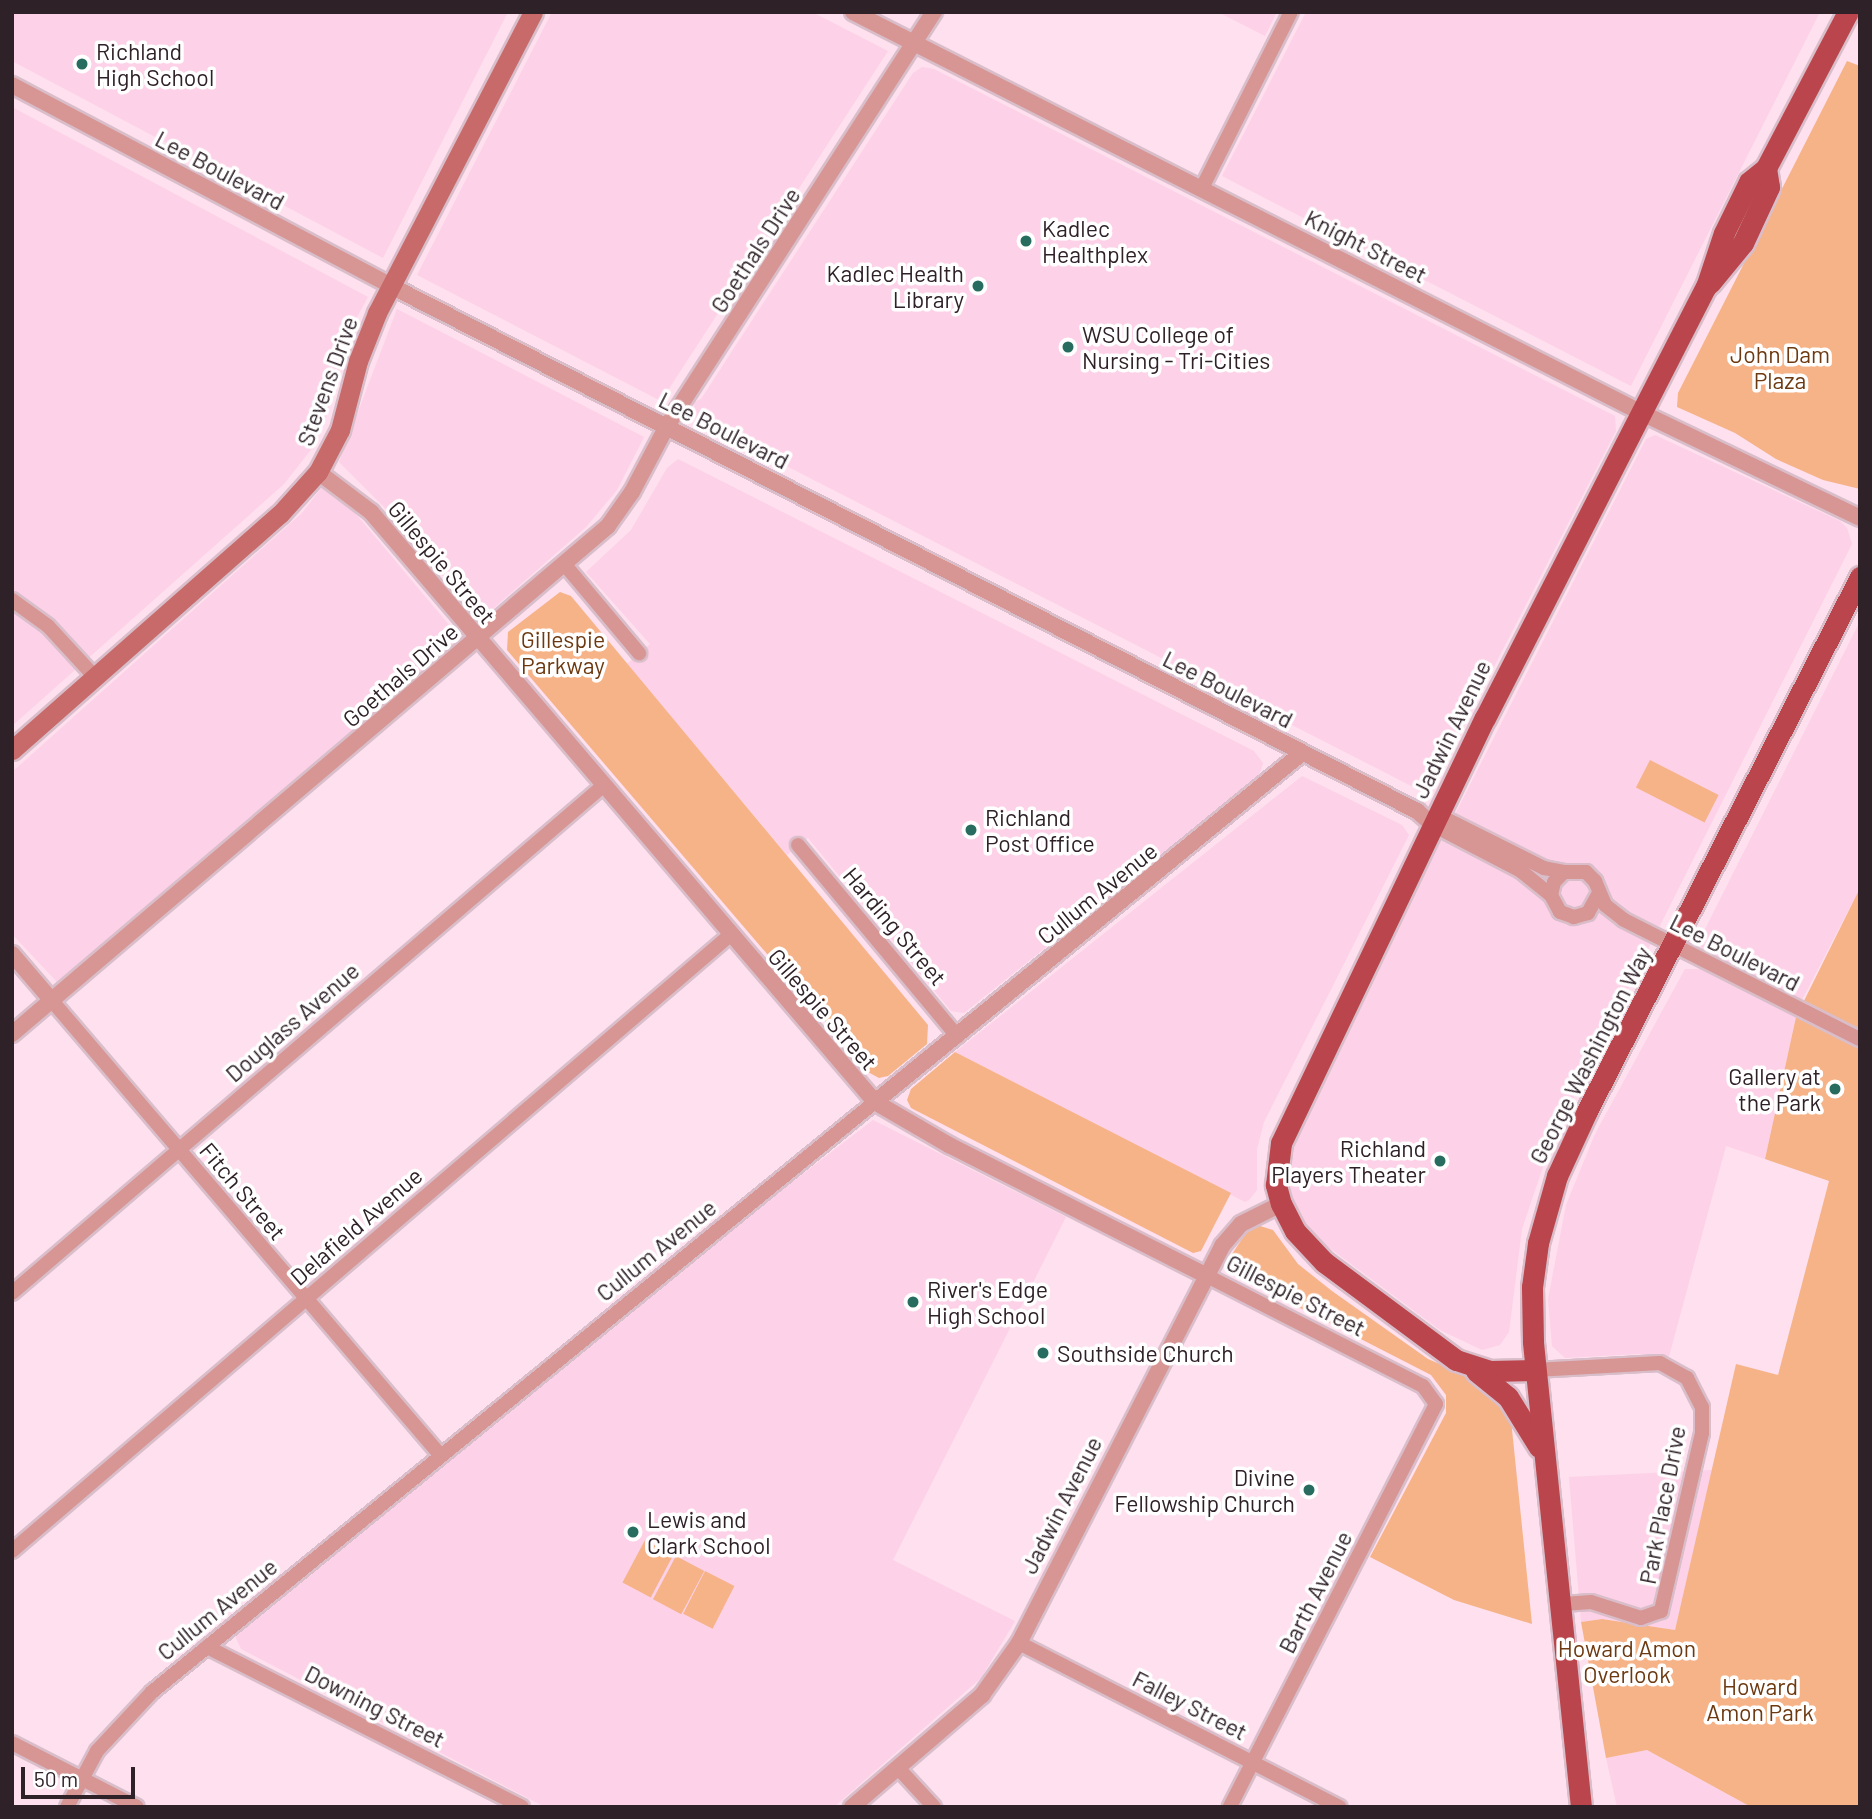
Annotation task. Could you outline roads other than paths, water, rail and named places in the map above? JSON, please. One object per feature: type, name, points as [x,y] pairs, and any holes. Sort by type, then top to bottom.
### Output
[{"type":"main road","name":"Stevens Drive","points":[[12,750],[280,514],[318,472],[340,430],[358,361],[390,286],[533,12]]},
{"type":"main road","name":"Jadwin Avenue","points":[[1535,1370],[1490,1371],[1467,1366],[1429,1344],[1324,1262],[1302,1241],[1281,1204],[1277,1177],[1287,1124],[1435,820],[1640,412],[1706,287],[1743,243],[1769,187],[1766,168],[1848,12]]},
{"type":"main road","name":"George Washington Way","points":[[1581,1807],[1535,1370],[1531,1312],[1534,1263],[1557,1176],[1860,577]]},
{"type":"main road","points":[[1467,1366],[1508,1397],[1545,1458]]},
{"type":"street","name":"Knight Street","points":[[853,12],[1640,412],[1860,518]]},
{"type":"street","name":"Goethals Drive","points":[[12,1034],[566,566],[621,510],[667,426],[934,12]]},
{"type":"street","points":[[1202,188],[1291,12]]},
{"type":"street","name":"Lee Boulevard","points":[[12,85],[390,286],[1416,811],[1544,868],[1586,872],[1616,915],[1860,1039]]},
{"type":"street","name":"Gillespie Street","points":[[318,472],[370,512],[729,936],[875,1102],[949,1145],[1423,1386],[1435,1397]]},
{"type":"street","points":[[566,566],[639,653]]},
{"type":"street","points":[[12,600],[48,626],[94,676]]},
{"type":"street","name":"Cullum Avenue","points":[[67,1807],[81,1778],[117,1725],[206,1647],[1302,753]]},
{"type":"street","name":"Douglass Avenue","points":[[12,1293],[603,786]]},
{"type":"street","name":"Lee Boulevard","points":[[1435,820],[1521,871],[1551,895],[1560,912],[1574,917],[1588,913],[1599,893]]},
{"type":"street","name":"Harding Street","points":[[799,845],[957,1036]]},
{"type":"street","points":[[1551,895],[1554,881],[1564,872]]},
{"type":"street","name":"Delafield Avenue","points":[[12,1550],[729,936]]},
{"type":"street","name":"Fitch Street","points":[[12,954],[441,1456]]},
{"type":"street","name":"Jadwin Avenue","points":[[852,1807],[982,1695],[1019,1643],[1207,1276],[1236,1229],[1281,1204]]},
{"type":"street","name":"Park Place Drive","points":[[1535,1370],[1660,1363],[1688,1378],[1702,1408],[1702,1433],[1661,1611],[1646,1618],[1591,1602],[1560,1604]]},
{"type":"street","name":"Barth Avenue","points":[[1230,1807],[1434,1412],[1435,1397]]},
{"type":"street","name":"Falley Street","points":[[1019,1643],[1340,1807]]},
{"type":"street","name":"Downing Street","points":[[206,1647],[522,1807]]},
{"type":"street","points":[[12,1743],[137,1807]]},
{"type":"street","points":[[898,1768],[934,1807]]},
{"type":"place","name":"Richland High School","points":[[82,64]]},
{"type":"place","name":"Kadlec Healthplex","points":[[1026,241]]},
{"type":"place","name":"Kadlec Health Library","points":[[978,286]]},
{"type":"place","name":"WSU College of Nursing - Tri-Cities","points":[[1068,347]]},
{"type":"place","name":"Richland Post Office","points":[[971,830]]},
{"type":"place","name":"Gallery at the Park","points":[[1835,1089]]},
{"type":"place","name":"Richland Players Theater","points":[[1440,1161]]},
{"type":"place","name":"River's Edge High School","points":[[913,1302]]},
{"type":"place","name":"Southside Church","points":[[1043,1353]]},
{"type":"place","name":"Divine Fellowship Church","points":[[1309,1490]]},
{"type":"place","name":"Lewis and Clark School","points":[[633,1532]]},
{"type":"park label","name":"John Dam Plaza","points":[[1780,367]]},
{"type":"park label","name":"Gillespie Parkway","points":[[563,652]]},
{"type":"park label","name":"Howard Amon Overlook","points":[[1627,1661]]},
{"type":"park label","name":"Howard Amon Park","points":[[1760,1699]]}]
